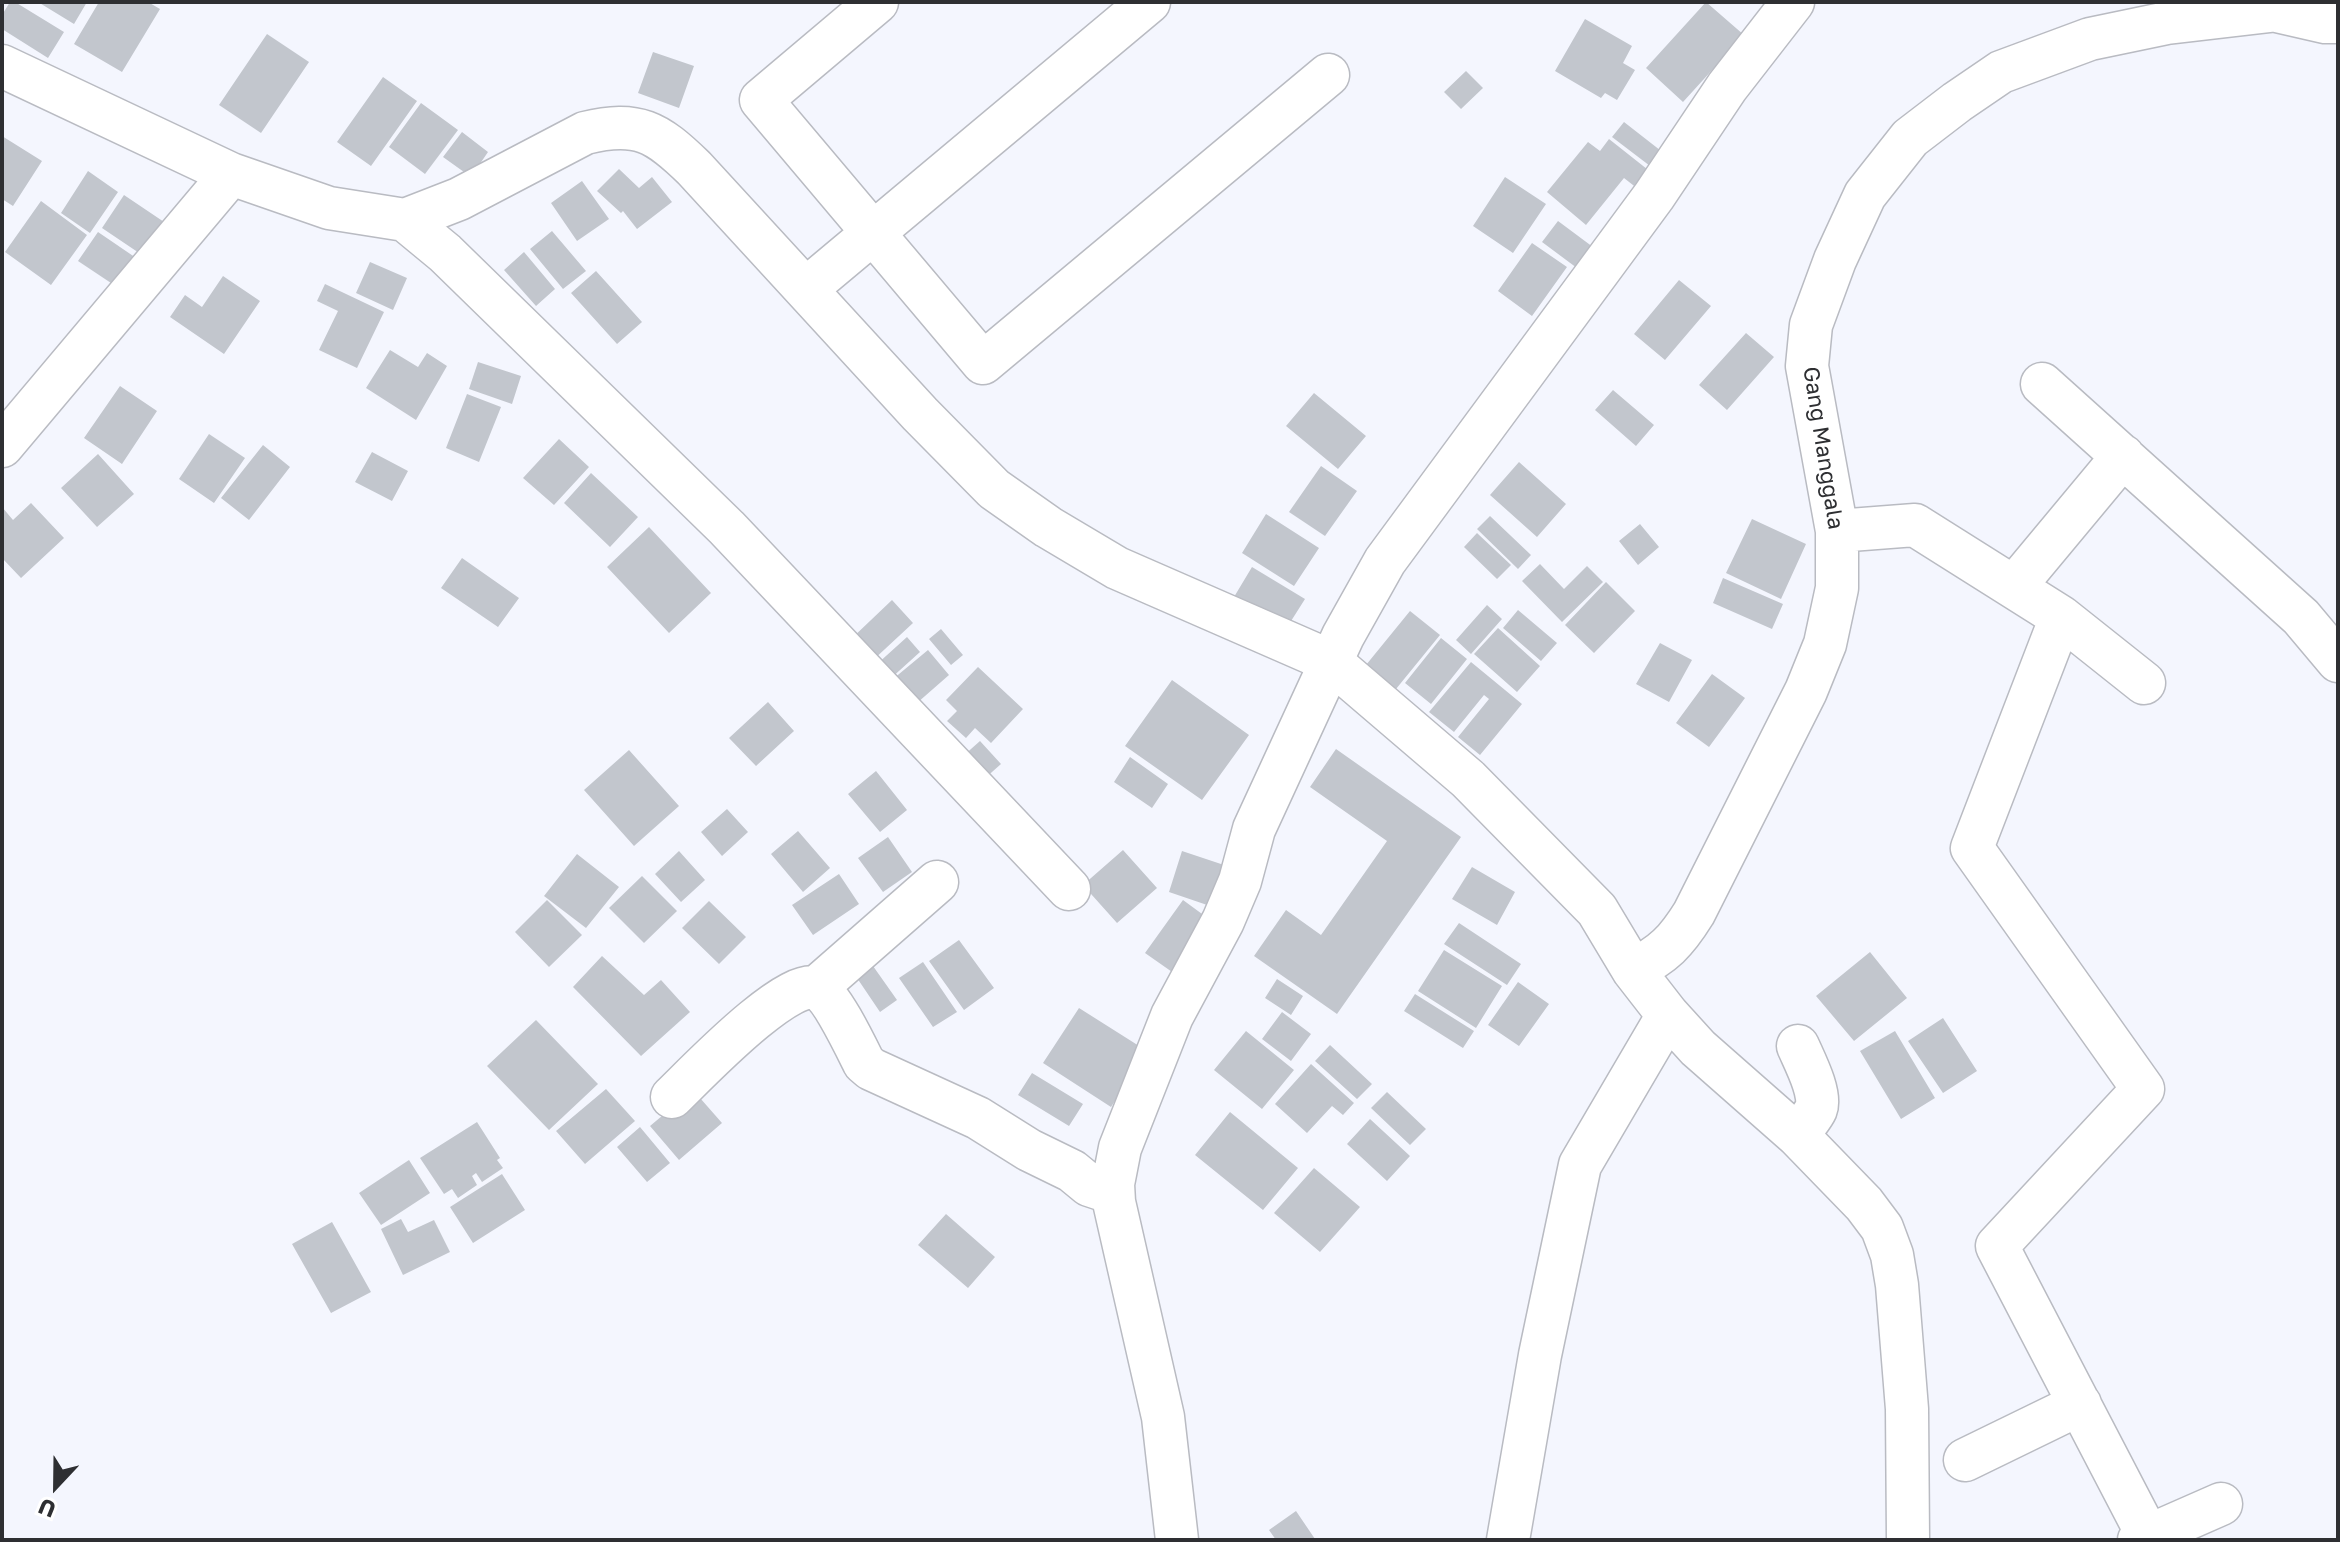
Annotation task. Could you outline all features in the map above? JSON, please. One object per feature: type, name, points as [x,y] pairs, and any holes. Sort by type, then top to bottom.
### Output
[{"type":"street","points":[[806,289],[1149,2]]},
{"type":"street","points":[[1177,1540],[1163,1417],[1119,1230],[1113,1184],[1124,1137],[1172,1016],[1223,921],[1240,881],[1254,829],[1330,661],[1385,561],[1654,196],[1727,87],[1793,2]]},
{"type":"street","name":"Gang Manggala","points":[[1633,970],[1677,940],[1694,913],[1806,691],[1825,644],[1837,588],[1837,531],[1807,366],[1811,325],[1835,260],[1865,195],[1910,138],[2001,72],[2090,39],[2254,6],[2338,22]]},
{"type":"street","points":[[857,8],[761,100],[983,363],[1328,75]]},
{"type":"street","points":[[2,66],[231,174],[329,208],[405,220],[459,199],[585,133],[608,127],[638,129],[667,142],[920,414],[994,489],[1048,527],[1117,568],[1330,661],[1468,779],[1597,910],[1633,970],[1698,1048],[1798,1136],[1864,1204],[1882,1228],[1892,1255],[1897,1285],[1907,1409],[1908,1540]]},
{"type":"street","points":[[2,446],[231,174]]},
{"type":"street","points":[[405,220],[445,253],[727,528],[1069,889]]},
{"type":"street","points":[[2042,384],[2301,617],[2338,661]]},
{"type":"street","points":[[2014,587],[2123,456]]},
{"type":"street","points":[[1837,531],[1915,525],[2061,617],[2144,683]]},
{"type":"street","points":[[2061,617],[1972,848],[2143,1089],[1997,1246],[2080,1404],[2143,1538],[2221,1504]]},
{"type":"street","points":[[672,1097],[761,1014],[796,991],[816,988],[937,882]]},
{"type":"street","points":[[816,988],[835,1010],[864,1063],[871,1069],[978,1118],[1029,1150],[1072,1171],[1089,1185],[1107,1191],[1113,1184]]},
{"type":"street","points":[[1508,1540],[1540,1355],[1580,1165],[1668,1015]]},
{"type":"street","points":[[1798,1046],[1818,1103],[1798,1136]]},
{"type":"street","points":[[1965,1460],[2080,1404]]},
{"type":"building","points":[[10,2],[15,2],[64,32],[48,58],[2,29],[2,15]]},
{"type":"building","points":[[38,2],[87,2],[74,24]]},
{"type":"building","points":[[99,2],[148,2],[160,9],[122,72],[74,44]]},
{"type":"building","points":[[1706,2],[1744,35],[1683,102],[1646,68]]},
{"type":"building","points":[[1585,19],[1632,46],[1623,63],[1635,70],[1617,100],[1605,93],[1601,98],[1555,71]]},
{"type":"building","points":[[267,34],[309,62],[261,133],[219,105]]},
{"type":"building","points":[[653,52],[694,66],[679,108],[638,93]]},
{"type":"building","points":[[1466,71],[1483,88],[1461,109],[1444,92]]},
{"type":"building","points":[[383,77],[417,101],[371,166],[337,142]]},
{"type":"building","points":[[421,103],[458,130],[425,174],[389,147]]},
{"type":"building","points":[[1624,122],[1665,154],[1654,169],[1612,137]]},
{"type":"building","points":[[462,132],[488,152],[471,177],[443,157]]},
{"type":"building","points":[[2,136],[42,161],[13,206],[2,199]]},
{"type":"building","points":[[1609,139],[1652,173],[1638,189],[1624,178],[1586,225],[1547,192],[1588,142],[1600,151]]},
{"type":"building","points":[[619,169],[639,188],[652,177],[672,202],[637,229],[623,211],[621,213],[597,191]]},
{"type":"building","points":[[88,171],[118,192],[90,233],[61,213]]},
{"type":"building","points":[[1505,177],[1546,204],[1513,253],[1473,226]]},
{"type":"building","points":[[582,181],[609,219],[577,241],[551,203]]},
{"type":"building","points":[[124,195],[170,226],[148,259],[102,228]]},
{"type":"building","points":[[41,201],[87,235],[51,285],[5,252]]},
{"type":"building","points":[[1558,221],[1601,253],[1585,274],[1542,242]]},
{"type":"building","points":[[552,231],[586,271],[563,289],[530,249]]},
{"type":"building","points":[[98,232],[142,262],[123,291],[78,261]]},
{"type":"building","points":[[1532,243],[1567,267],[1532,316],[1498,291]]},
{"type":"building","points":[[524,252],[555,289],[536,306],[504,270]]},
{"type":"building","points":[[370,262],[407,278],[393,310],[356,293]]},
{"type":"building","points":[[596,271],[642,322],[617,344],[571,293]]},
{"type":"building","points":[[223,276],[260,301],[224,354],[170,317],[185,295],[202,307]]},
{"type":"building","points":[[1679,280],[1711,306],[1665,360],[1634,334]]},
{"type":"building","points":[[325,284],[384,312],[357,368],[319,350],[338,311],[317,301]]},
{"type":"building","points":[[1746,333],[1774,357],[1727,410],[1699,385]]},
{"type":"building","points":[[390,350],[418,367],[427,353],[447,366],[416,420],[366,388]]},
{"type":"building","points":[[478,362],[521,376],[512,404],[469,389]]},
{"type":"building","points":[[120,386],[157,411],[122,464],[84,438]]},
{"type":"building","points":[[1613,390],[1654,425],[1636,446],[1595,410]]},
{"type":"building","points":[[1314,393],[1366,436],[1338,469],[1286,426]]},
{"type":"building","points":[[467,394],[501,407],[479,462],[446,448]]},
{"type":"building","points":[[209,434],[245,458],[214,503],[179,479]]},
{"type":"building","points":[[559,439],[589,467],[554,505],[523,478]]},
{"type":"building","points":[[263,445],[290,467],[249,520],[221,498]]},
{"type":"building","points":[[372,452],[408,471],[392,501],[355,482]]},
{"type":"building","points":[[98,454],[134,494],[97,527],[61,488]]},
{"type":"building","points":[[1519,462],[1566,504],[1537,537],[1490,495]]},
{"type":"building","points":[[1321,466],[1357,491],[1325,536],[1289,512]]},
{"type":"building","points":[[591,473],[638,517],[610,547],[564,503]]},
{"type":"building","points":[[31,503],[64,538],[21,578],[2,558],[2,507],[13,520]]},
{"type":"building","points":[[1266,514],[1319,548],[1294,586],[1242,553]]},
{"type":"building","points":[[1490,516],[1531,555],[1518,569],[1477,529]]},
{"type":"building","points":[[1752,519],[1806,544],[1781,599],[1726,573]]},
{"type":"building","points":[[1640,524],[1659,547],[1638,565],[1619,541]]},
{"type":"building","points":[[649,527],[711,593],[669,633],[607,567]]},
{"type":"building","points":[[1477,533],[1511,565],[1497,579],[1464,547]]},
{"type":"building","points":[[462,558],[519,598],[498,627],[441,588]]},
{"type":"building","points":[[1540,564],[1564,589],[1587,566],[1603,582],[1562,622],[1522,581]]},
{"type":"building","points":[[1252,567],[1305,599],[1286,629],[1234,597]]},
{"type":"building","points":[[1723,578],[1783,604],[1772,629],[1713,603]]},
{"type":"building","points":[[1606,582],[1635,611],[1594,653],[1565,625]]},
{"type":"building","points":[[892,600],[913,623],[871,662],[850,640]]},
{"type":"building","points":[[1487,605],[1502,619],[1471,654],[1456,640]]},
{"type":"building","points":[[1518,610],[1557,643],[1541,661],[1503,628]]},
{"type":"building","points":[[1410,611],[1440,635],[1396,689],[1366,665]]},
{"type":"building","points":[[1498,628],[1540,666],[1517,692],[1474,654]]},
{"type":"building","points":[[941,629],[963,655],[951,665],[929,639]]},
{"type":"building","points":[[907,637],[920,652],[889,680],[876,665]]},
{"type":"building","points":[[1441,638],[1467,659],[1431,704],[1405,683]]},
{"type":"building","points":[[1660,643],[1692,660],[1669,702],[1636,684]]},
{"type":"building","points":[[928,650],[949,675],[909,710],[887,684]]},
{"type":"building","points":[[1471,662],[1522,704],[1480,755],[1458,737],[1489,699],[1484,695],[1454,732],[1429,712]]},
{"type":"building","points":[[978,667],[1023,709],[991,743],[975,728],[966,738],[947,721],[957,711],[946,700]]},
{"type":"building","points":[[1712,674],[1745,698],[1709,747],[1676,723]]},
{"type":"building","points":[[1172,680],[1249,735],[1202,800],[1125,746]]},
{"type":"building","points":[[768,702],[794,731],[756,766],[729,738]]},
{"type":"building","points":[[980,741],[1001,764],[983,780],[962,757]]},
{"type":"building","points":[[1336,749],[1461,837],[1337,1014],[1254,956],[1286,910],[1321,935],[1387,841],[1310,787]]},
{"type":"building","points":[[629,750],[679,806],[634,846],[584,790]]},
{"type":"building","points":[[1130,757],[1168,784],[1152,808],[1114,782]]},
{"type":"building","points":[[876,771],[907,810],[880,832],[848,794]]},
{"type":"building","points":[[727,809],[748,832],[722,856],[701,832]]},
{"type":"building","points":[[798,831],[830,868],[803,892],[771,854]]},
{"type":"building","points":[[888,837],[912,872],[883,892],[858,858]]},
{"type":"building","points":[[1123,850],[1157,888],[1117,923],[1083,885]]},
{"type":"building","points":[[679,851],[705,880],[681,902],[655,874]]},
{"type":"building","points":[[1182,851],[1227,866],[1213,907],[1169,892]]},
{"type":"building","points":[[577,854],[619,887],[586,928],[544,896]]},
{"type":"building","points":[[1472,867],[1515,892],[1497,925],[1452,899]]},
{"type":"building","points":[[839,874],[859,904],[813,935],[792,905]]},
{"type":"building","points":[[642,876],[677,911],[644,943],[609,908]]},
{"type":"building","points":[[547,900],[582,935],[549,967],[515,932]]},
{"type":"building","points":[[1183,900],[1213,922],[1175,974],[1145,953]]},
{"type":"building","points":[[709,901],[746,937],[719,964],[682,928]]},
{"type":"building","points":[[1459,923],[1521,964],[1507,985],[1444,944]]},
{"type":"building","points":[[959,940],[994,988],[964,1010],[929,961]]},
{"type":"building","points":[[1444,950],[1502,986],[1476,1028],[1418,991]]},
{"type":"building","points":[[1870,952],[1907,998],[1854,1041],[1816,996]]},
{"type":"building","points":[[602,956],[644,995],[661,980],[690,1012],[641,1056],[573,987]]},
{"type":"building","points":[[923,962],[957,1012],[933,1027],[899,978]]},
{"type":"building","points":[[873,966],[897,1000],[880,1012],[857,978]]},
{"type":"building","points":[[1277,979],[1303,996],[1291,1015],[1265,998]]},
{"type":"building","points":[[1518,982],[1549,1004],[1519,1046],[1488,1025]]},
{"type":"building","points":[[1415,994],[1474,1031],[1463,1048],[1404,1011]]},
{"type":"building","points":[[1079,1008],[1147,1051],[1111,1107],[1043,1063]]},
{"type":"building","points":[[1282,1012],[1311,1034],[1291,1061],[1262,1039]]},
{"type":"building","points":[[1943,1018],[1977,1071],[1943,1093],[1908,1041]]},
{"type":"building","points":[[536,1020],[598,1084],[549,1130],[487,1066]]},
{"type":"building","points":[[1246,1031],[1294,1070],[1262,1109],[1214,1070]]},
{"type":"building","points":[[1895,1031],[1935,1098],[1901,1119],[1860,1051]]},
{"type":"building","points":[[1330,1045],[1372,1084],[1357,1099],[1315,1061]]},
{"type":"building","points":[[1311,1064],[1354,1103],[1343,1115],[1332,1106],[1307,1133],[1275,1104]]},
{"type":"building","points":[[1032,1073],[1083,1104],[1069,1126],[1018,1095]]},
{"type":"building","points":[[606,1089],[635,1121],[585,1164],[556,1131]]},
{"type":"building","points":[[693,1090],[722,1123],[679,1160],[650,1126]]},
{"type":"building","points":[[1387,1092],[1426,1129],[1410,1145],[1371,1108]]},
{"type":"building","points":[[1230,1112],[1298,1168],[1263,1210],[1195,1155]]},
{"type":"building","points":[[1370,1119],[1410,1156],[1387,1181],[1347,1144]]},
{"type":"building","points":[[477,1122],[503,1168],[482,1182],[476,1173],[472,1176],[477,1185],[458,1198],[452,1189],[444,1194],[420,1158]]},
{"type":"building","points":[[640,1127],[670,1163],[647,1182],[617,1147]]},
{"type":"building","points":[[409,1160],[430,1193],[381,1225],[359,1193]]},
{"type":"building","points":[[1314,1168],[1360,1207],[1320,1252],[1274,1213]]},
{"type":"building","points":[[502,1174],[525,1210],[473,1243],[450,1207]]},
{"type":"building","points":[[946,1214],[995,1257],[968,1288],[918,1245]]},
{"type":"building","points":[[401,1219],[408,1232],[434,1220],[450,1252],[403,1275],[381,1229]]},
{"type":"building","points":[[332,1222],[371,1292],[331,1313],[292,1244]]},
{"type":"building","points":[[1296,1511],[1315,1539],[1276,1540],[1269,1530]]}]
